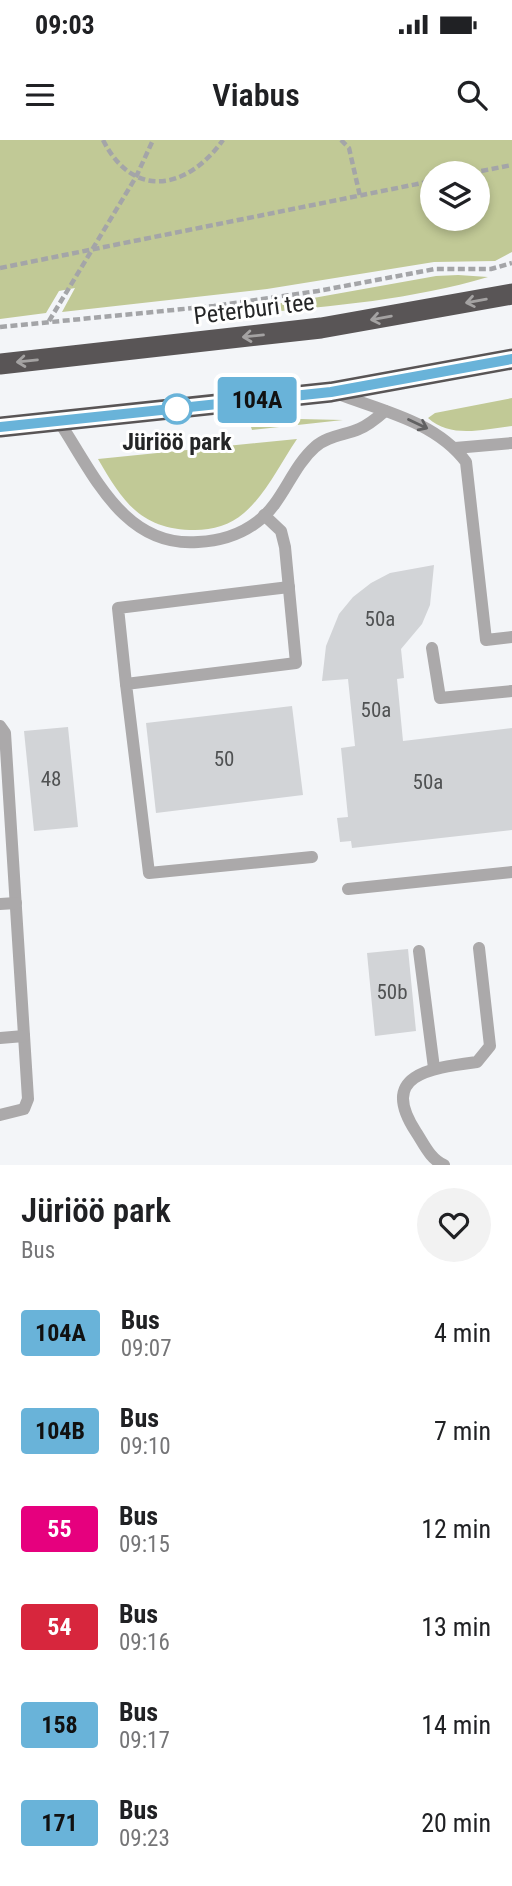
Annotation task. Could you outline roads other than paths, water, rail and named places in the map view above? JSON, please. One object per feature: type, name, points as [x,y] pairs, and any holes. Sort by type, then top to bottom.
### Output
[{"type":"highway","name":"Peterburi tee","points":[[0,364],[321,328],[512,294]]},
{"type":"highway","points":[[0,427],[331,392],[512,359]]},
{"type":"lane","points":[[331,392],[421,424],[455,447],[466,462],[486,640],[512,637]]},
{"type":"lane","points":[[58,420],[117,509],[153,536],[182,542],[214,541],[233,535],[264,515],[278,500],[297,466],[317,445],[360,429],[385,411]]},
{"type":"lane","points":[[455,447],[512,443]]},
{"type":"lane","points":[[126,684],[296,663],[281,531],[264,515]]},
{"type":"lane","points":[[289,587],[118,608],[149,873],[312,857]]},
{"type":"lane","points":[[432,648],[440,698],[512,691]]},
{"type":"lane","points":[[0,726],[5,733],[29,1099],[24,1109],[0,1115]]},
{"type":"lane","points":[[348,889],[512,872]]},
{"type":"lane","points":[[0,904],[16,903]]},
{"type":"lane","points":[[444,1165],[435,1161],[405,1116],[401,1100],[409,1081],[434,1068],[477,1062],[490,1046],[479,948]]},
{"type":"lane","points":[[419,951],[434,1068]]},
{"type":"lane","points":[[0,1038],[24,1036]]},
{"type":"place","name":"Jüriöö park","points":[[177,409]]}]
